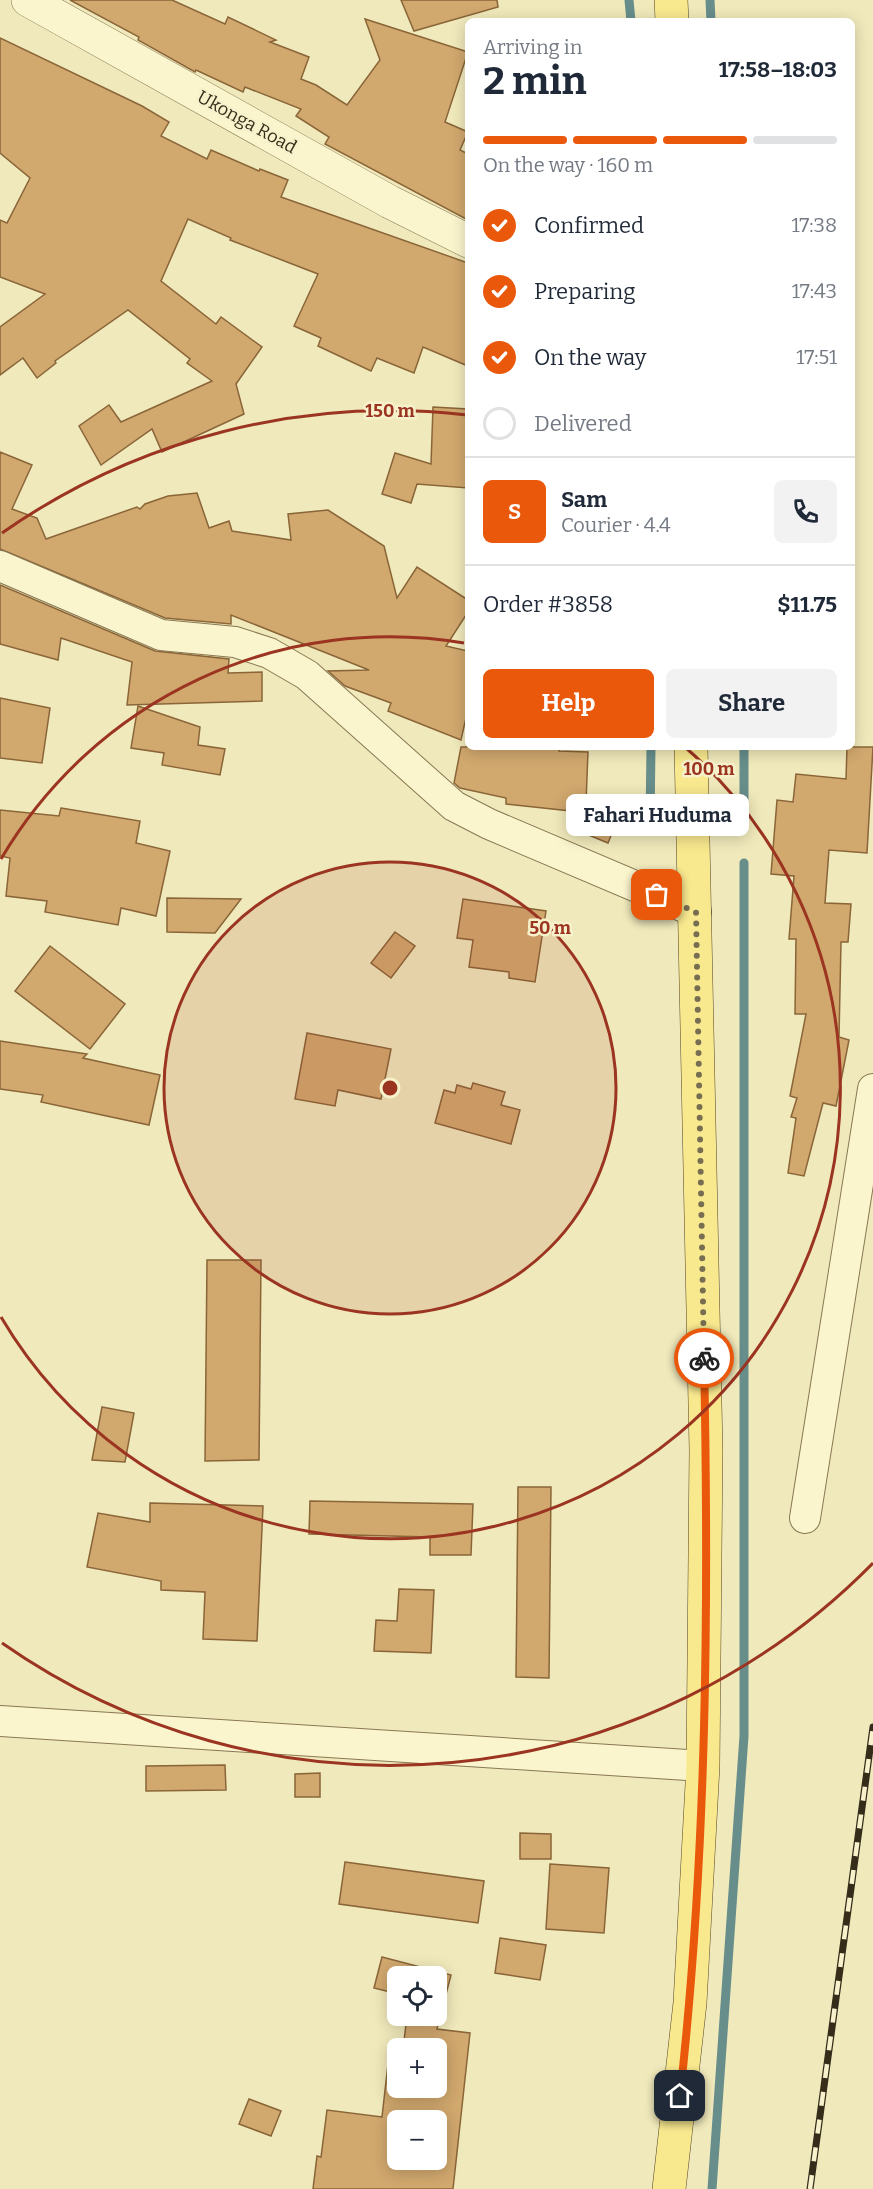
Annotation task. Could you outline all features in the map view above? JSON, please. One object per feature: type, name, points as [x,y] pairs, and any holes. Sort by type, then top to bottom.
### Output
[{"type":"main road","points":[[671,0],[672,18]]},
{"type":"main road","points":[[669,2189],[690,2003],[703,1766],[706,1450],[692,750]]},
{"type":"street","name":"Ukonga Road","points":[[28,0],[390,202],[465,240]]},
{"type":"street","points":[[0,566],[161,635],[235,642],[268,653],[307,675],[454,806],[489,824],[696,912]]},
{"type":"street","points":[[804,1518],[873,1089]]},
{"type":"street","points":[[0,1722],[703,1766]]},
{"type":"building","points":[[70,0],[172,0],[225,24],[228,17],[276,40],[270,42],[309,57],[301,79],[316,85],[347,105],[380,60],[365,19],[465,51],[465,61],[445,122],[465,131],[465,139],[460,150],[465,152],[465,218],[325,144],[329,137],[296,116],[301,109],[245,87],[243,92],[196,70],[195,72],[138,40],[139,37]]},
{"type":"building","points":[[401,0],[497,0],[498,7],[414,31]]},
{"type":"building","points":[[0,38],[142,106],[169,122],[161,136],[207,159],[211,150],[259,171],[260,169],[288,180],[281,197],[465,262],[465,365],[423,347],[414,373],[377,358],[371,371],[318,346],[321,338],[294,326],[318,274],[230,240],[231,238],[188,219],[161,281],[216,324],[221,317],[262,347],[236,384],[244,414],[162,452],[152,429],[101,465],[79,426],[109,405],[121,422],[212,381],[187,363],[190,359],[128,310],[55,361],[56,363],[37,378],[23,358],[0,375],[0,327],[45,294],[0,277],[0,220],[7,223],[30,178],[0,153]]},
{"type":"building","points":[[433,407],[465,409],[465,488],[417,484],[411,503],[382,494],[395,453],[431,464]]},
{"type":"building","points":[[0,452],[32,465],[12,509],[37,518],[46,539],[137,507],[140,509],[145,504],[168,496],[197,493],[209,528],[229,521],[232,531],[291,540],[288,514],[328,510],[384,546],[397,598],[417,567],[465,598],[465,617],[446,646],[465,650],[465,722],[461,740],[388,711],[391,703],[345,686],[328,671],[369,670],[231,615],[231,624],[165,618],[0,549]]},
{"type":"building","points":[[0,585],[155,651],[229,659],[228,673],[262,672],[262,701],[127,705],[132,662],[61,638],[58,660],[0,644]]},
{"type":"building","points":[[0,698],[50,708],[42,763],[0,758]]},
{"type":"building","points":[[138,706],[200,727],[198,745],[225,749],[220,775],[162,765],[164,753],[131,748]]},
{"type":"building","points":[[461,747],[465,747],[465,750],[588,752],[586,803],[619,816],[608,843],[574,829],[580,812],[506,804],[506,798],[460,788],[454,783]]},
{"type":"building","points":[[855,747],[873,747],[867,853],[829,850],[825,903],[851,904],[848,942],[841,942],[839,1037],[849,1040],[836,1106],[823,1103],[804,1176],[788,1173],[796,1118],[791,1117],[797,1098],[790,1096],[806,1014],[795,1014],[796,939],[789,939],[794,876],[771,874],[777,800],[793,802],[796,774],[846,779],[847,750],[855,750]]},
{"type":"building","points":[[61,808],[140,821],[136,843],[170,851],[156,916],[121,908],[118,925],[45,912],[47,901],[6,896],[10,858],[0,856],[0,810],[59,816]]},
{"type":"building","points":[[167,898],[241,899],[215,933],[167,932]]},
{"type":"building","points":[[463,899],[546,911],[535,982],[509,978],[509,972],[469,967],[473,940],[457,938]]},
{"type":"building","points":[[395,932],[415,946],[391,978],[371,963]]},
{"type":"building","points":[[50,946],[125,1004],[90,1049],[15,991]]},
{"type":"building","points":[[307,1033],[391,1049],[381,1099],[338,1090],[335,1106],[295,1099]]},
{"type":"building","points":[[0,1041],[87,1054],[83,1058],[160,1075],[149,1125],[41,1102],[43,1095],[0,1089]]},
{"type":"building","points":[[473,1083],[505,1092],[501,1105],[520,1110],[511,1144],[435,1123],[444,1090],[455,1093],[457,1085],[471,1089]]},
{"type":"building","points":[[207,1260],[261,1260],[259,1460],[205,1461]]},
{"type":"building","points":[[102,1407],[134,1413],[125,1462],[92,1460]]},
{"type":"building","points":[[518,1487],[551,1487],[549,1678],[516,1677]]},
{"type":"building","points":[[310,1501],[473,1504],[471,1555],[430,1555],[430,1537],[309,1534]]},
{"type":"building","points":[[150,1503],[263,1506],[257,1641],[203,1639],[205,1592],[161,1590],[161,1581],[87,1567],[98,1513],[150,1522]]},
{"type":"building","points":[[399,1589],[434,1590],[431,1653],[374,1651],[376,1620],[397,1621]]},
{"type":"building","points":[[225,1765],[226,1790],[146,1791],[146,1766]]},
{"type":"building","points":[[320,1773],[320,1797],[295,1797],[295,1774]]},
{"type":"building","points":[[520,1833],[551,1834],[551,1859],[520,1859]]},
{"type":"building","points":[[345,1862],[484,1881],[478,1923],[339,1904]]},
{"type":"building","points":[[550,1864],[609,1868],[604,1933],[546,1929]]},
{"type":"building","points":[[500,1938],[546,1945],[540,1980],[495,1973]]},
{"type":"building","points":[[382,1957],[416,1966],[387,1966],[387,1991],[374,1988]]},
{"type":"building","points":[[447,1974],[451,1975],[447,1990]]},
{"type":"building","points":[[406,2026],[438,2026],[437,2029],[470,2033],[453,2189],[313,2189],[317,2156],[321,2157],[327,2110],[382,2117],[387,2073],[387,2098],[447,2098],[447,2038],[404,2038]]},
{"type":"building","points":[[249,2099],[281,2111],[271,2136],[239,2124]]},
{"type":"waterway","points":[[629,0],[631,18]]},
{"type":"waterway","points":[[710,0],[711,18]]},
{"type":"waterway","points":[[650,822],[651,750]]},
{"type":"waterway","points":[[744,750],[744,818]]},
{"type":"waterway","points":[[712,2189],[744,1736],[744,863]]},
{"type":"railway","points":[[810,2189],[873,1727]]},
{"type":"way so far","points":[[657,895],[696,912],[704,1358]]},
{"type":"place","name":"Fahari Huduma","points":[[657,895]]},
{"type":"route","points":[[680,2096],[690,2003],[703,1766],[706,1450],[704,1358]]}]
